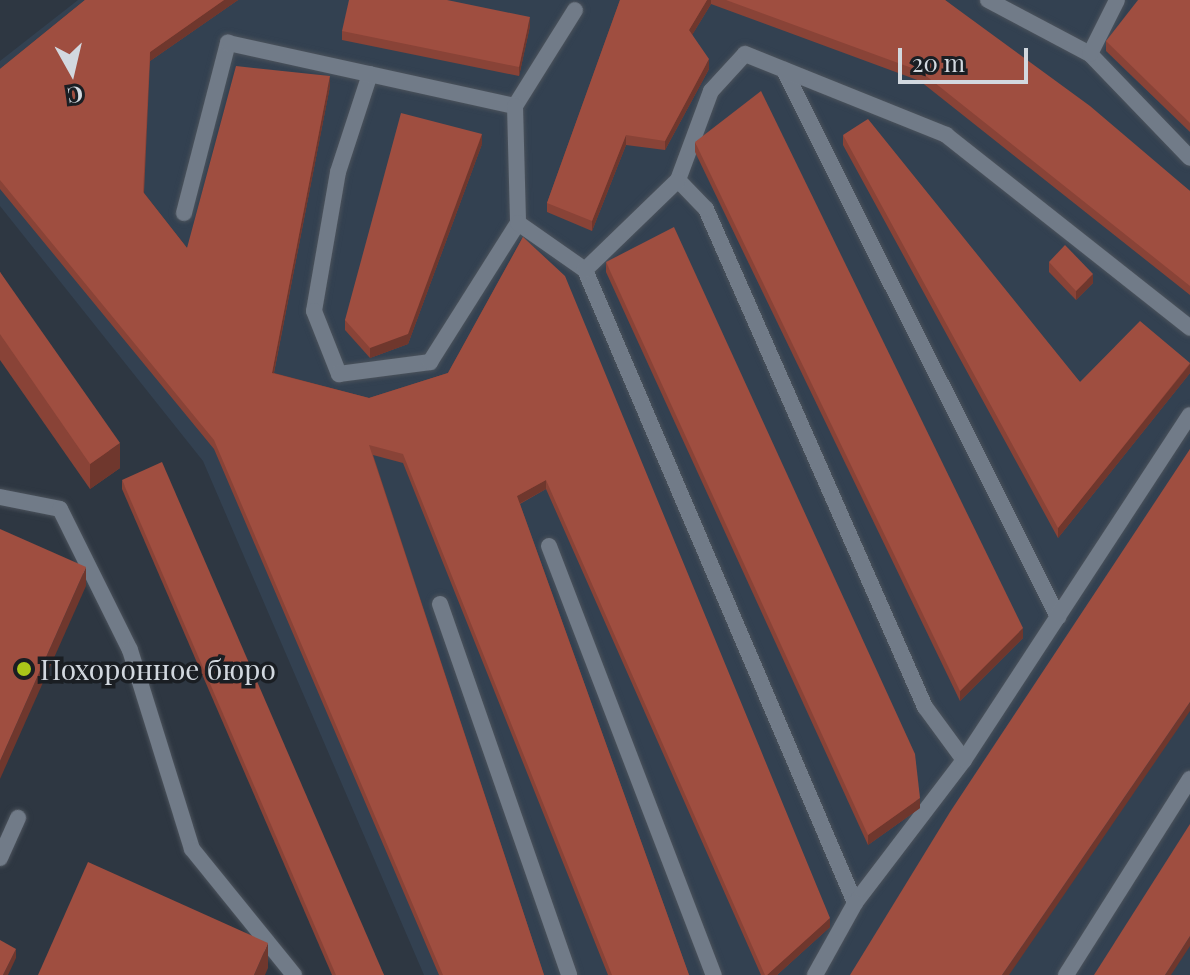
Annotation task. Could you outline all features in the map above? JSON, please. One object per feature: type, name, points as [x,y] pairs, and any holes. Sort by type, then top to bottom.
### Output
[{"type":"lane","points":[[988,0],[1090,54],[1190,158]]},
{"type":"lane","points":[[1090,54],[1117,0]]},
{"type":"lane","points":[[370,74],[338,172],[314,311],[339,374],[430,362],[518,223],[515,106],[575,10]]},
{"type":"lane","points":[[184,213],[228,43],[515,106]]},
{"type":"lane","points":[[585,270],[678,180],[711,91],[745,54],[946,135],[1190,328]]},
{"type":"lane","points":[[784,70],[1058,617]]},
{"type":"lane","points":[[678,180],[706,209],[925,707],[964,760]]},
{"type":"lane","points":[[518,223],[585,270],[855,903]]},
{"type":"lane","points":[[815,975],[855,903],[964,760],[1190,415]]},
{"type":"lane","points":[[0,497],[60,509],[130,650],[192,849],[294,975]]},
{"type":"lane","points":[[549,546],[714,975]]},
{"type":"lane","points":[[440,604],[569,975]]},
{"type":"lane","points":[[1066,975],[1190,779]]},
{"type":"lane","points":[[0,858],[18,818]]},
{"type":"shaded area","points":[[78,0],[1190,0],[1190,975],[424,975],[203,461],[0,206],[0,61]]},
{"type":"building","points":[[85,0],[224,0],[150,52],[143,192],[187,248],[236,66],[330,76],[272,373],[369,398],[448,373],[523,237],[565,276],[830,918],[767,975],[546,480],[517,496],[689,975],[612,975],[403,454],[369,445],[544,975],[443,975],[214,440],[0,180],[0,69]]},
{"type":"building","points":[[349,0],[447,0],[530,17],[519,67],[342,31]]},
{"type":"building","points":[[620,0],[707,0],[689,30],[709,59],[665,141],[626,135],[592,221],[547,203]]},
{"type":"building","points":[[726,0],[945,0],[1090,106],[1190,191],[1190,286],[920,71]]},
{"type":"building","points":[[1138,0],[1190,0],[1190,123],[1106,41]]},
{"type":"building","points":[[761,91],[1023,628],[960,691],[695,142]]},
{"type":"building","points":[[401,113],[482,134],[408,334],[370,348],[345,320]]},
{"type":"building","points":[[868,119],[1080,382],[1140,321],[1190,363],[1058,528],[843,135]]},
{"type":"building","points":[[674,227],[915,754],[920,798],[868,835],[606,262]]},
{"type":"building","points":[[1065,245],[1093,274],[1076,291],[1049,262]]},
{"type":"building","points":[[0,272],[120,443],[90,464],[0,334]]},
{"type":"building","points":[[1190,449],[1190,702],[1002,975],[850,975],[950,812]]},
{"type":"building","points":[[162,462],[384,975],[336,975],[122,480]]},
{"type":"building","name":"Похоронное бюро","points":[[0,529],[86,567],[0,761]]},
{"type":"building","points":[[1190,824],[1190,936],[1165,975],[1094,975]]},
{"type":"building","points":[[88,862],[268,943],[254,975],[38,975]]},
{"type":"building","points":[[0,940],[16,949],[3,975],[0,975]]},
{"type":"place","name":"Похоронное бюро","points":[[24,669]]}]
